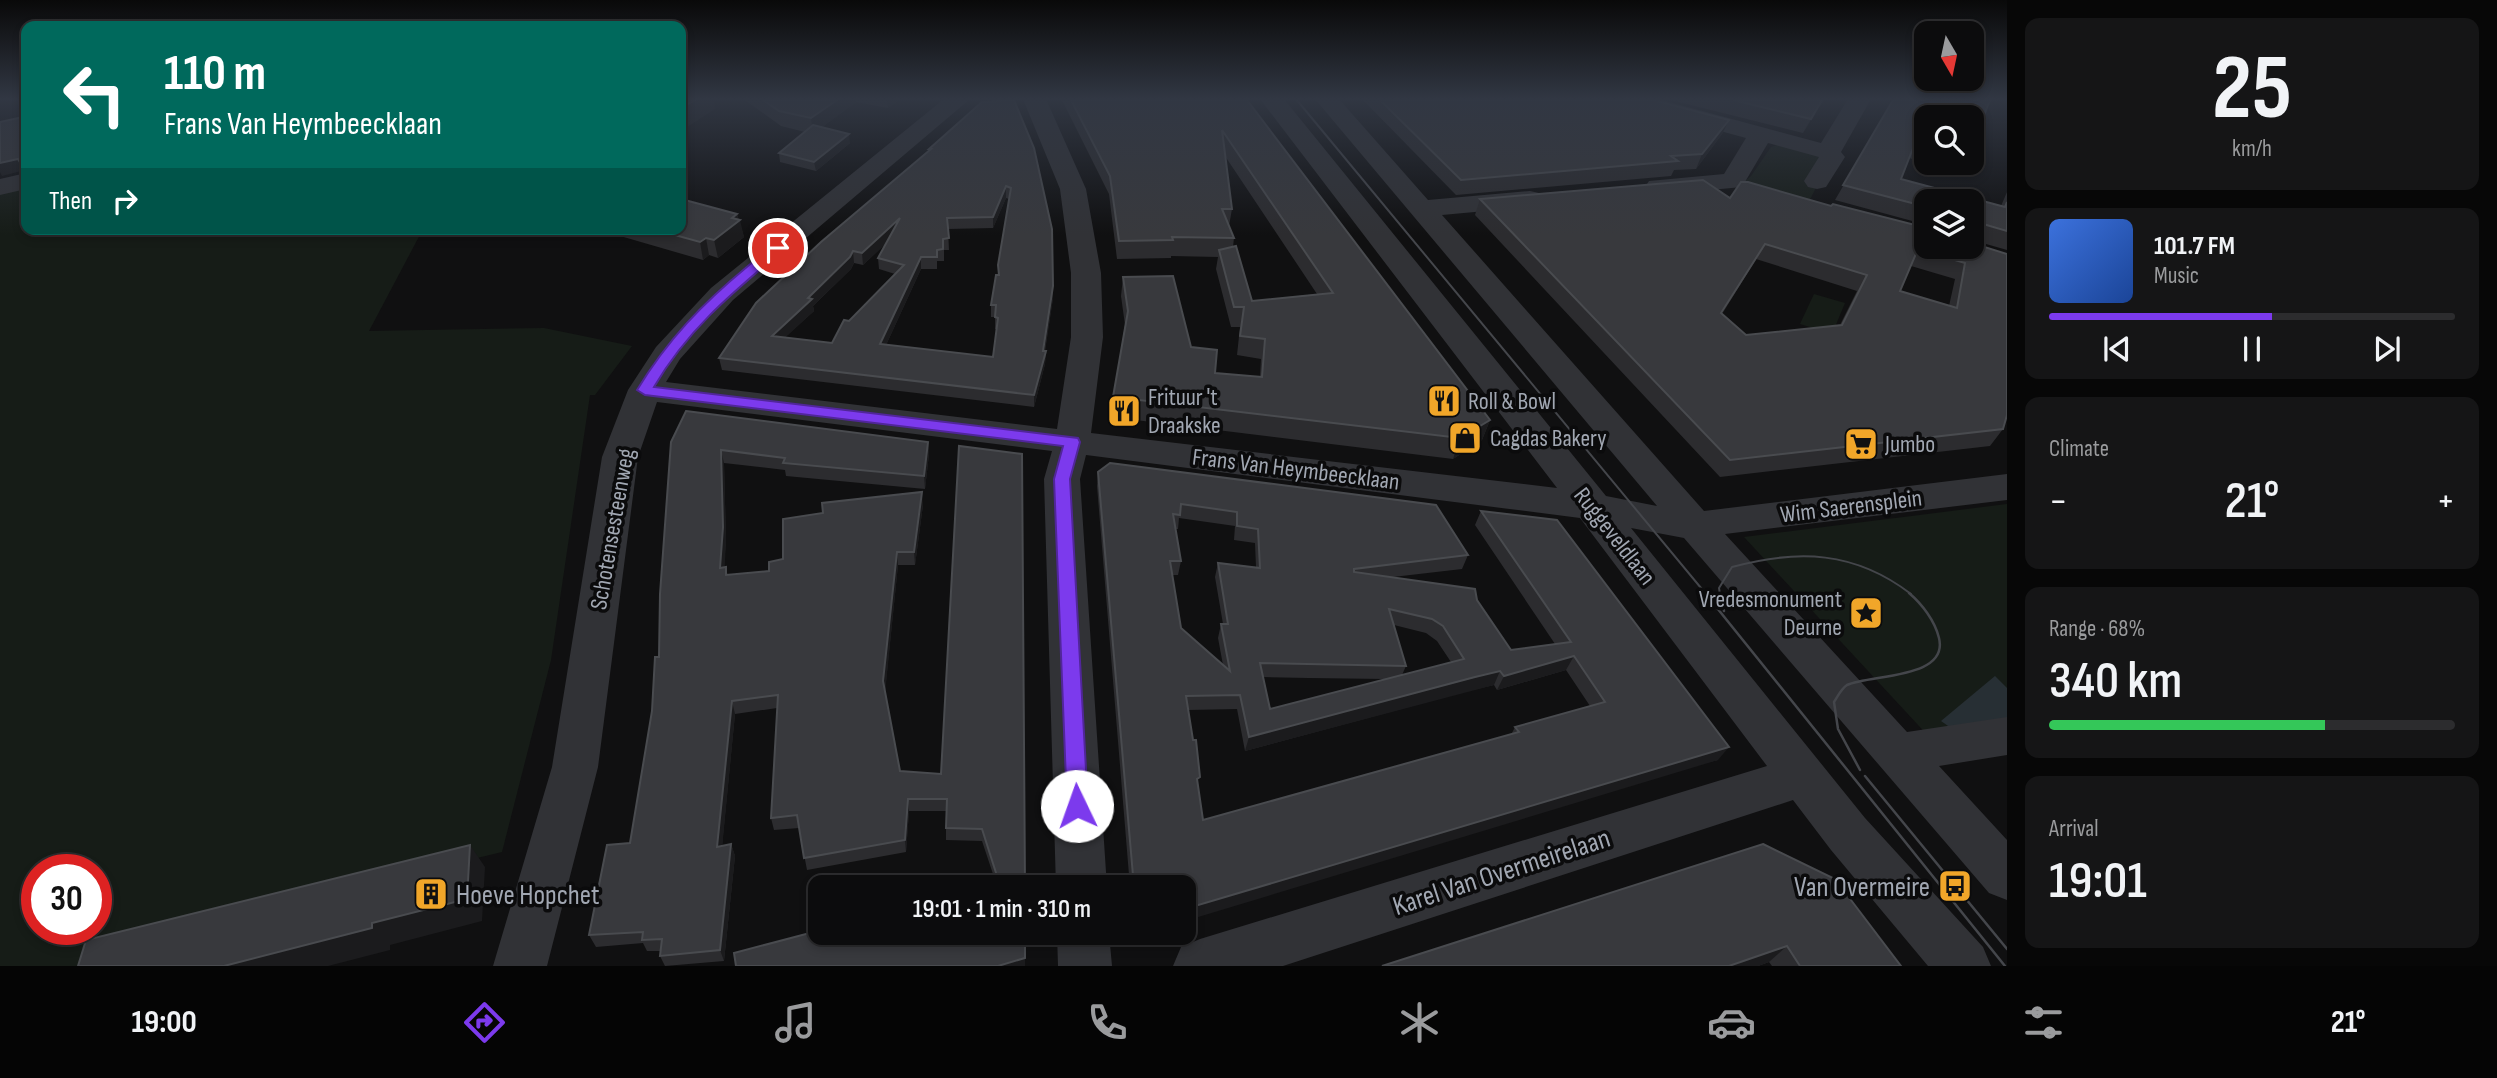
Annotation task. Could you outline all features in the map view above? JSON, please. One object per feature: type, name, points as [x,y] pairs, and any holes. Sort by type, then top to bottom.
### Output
[{"type":"street","name":"Schotensesteenweg","points":[[520,966],[575,767],[620,457],[645,390],[667,354],[722,294],[905,144]]},
{"type":"street","points":[[1053,144],[1073,189],[1086,273],[1087,337],[1072,442],[1062,479],[1080,875]]},
{"type":"street","name":"Ruggeveldlaan","points":[[1306,144],[1888,883],[1964,966]]},
{"type":"street","points":[[1365,144],[1696,527],[1912,751],[2007,876]]},
{"type":"street","points":[[1637,189],[1733,181],[1755,144]]},
{"type":"street","points":[[1799,144],[1828,152],[1832,157],[1817,181]]},
{"type":"street","points":[[1828,152],[1833,144]]},
{"type":"street","points":[[0,187],[21,182]]},
{"type":"street","points":[[1423,209],[1557,197]]},
{"type":"street","name":"Frans Van Heymbeecklaan","points":[[645,390],[1592,507],[1696,527]]},
{"type":"street","name":"Wim Saerensplein","points":[[1696,527],[1720,521],[2007,487]]},
{"type":"street","points":[[1912,751],[2007,736]]},
{"type":"street","name":"Karel Van Overmeirelaan","points":[[1200,966],[1803,776]]},
{"type":"street","points":[[1084,945],[1085,966]]},
{"type":"shaded area","points":[[1780,144],[1823,155],[1818,184],[1805,209],[1735,189],[1751,176],[1771,147]]},
{"type":"shaded area","points":[[21,185],[21,235],[420,235],[369,331],[544,328],[632,346],[595,395],[590,395],[551,660],[502,852],[93,951],[87,966],[0,966],[0,190]]},
{"type":"shaded area","points":[[1814,294],[1845,303],[1832,334],[1800,324]]},
{"type":"shaded area","points":[[2007,504],[2007,727],[1931,739],[1744,537]]},
{"type":"shaded area","points":[[1995,676],[2007,688],[2007,718],[1951,728],[1941,721]]},
{"type":"building","points":[[0,144],[21,144],[21,164],[18,159],[0,163]]},
{"type":"building","points":[[790,144],[836,144],[814,162],[779,153]]},
{"type":"building","points":[[935,144],[1032,144],[1052,229],[1053,286],[1043,351],[1046,351],[1034,395],[719,358],[756,303],[821,242]],"holes":[[[1006,186],[1011,188],[998,265],[999,275],[996,275],[991,305],[996,305],[995,317],[998,318],[993,357],[880,344],[921,257],[937,257],[937,250],[943,249],[943,239],[949,238],[947,218],[993,217]],[[900,218],[878,258],[904,265],[849,321],[844,320],[832,343],[772,336],[812,299],[808,298],[853,251],[862,253]]]},
{"type":"building","points":[[1094,144],[1224,144],[1232,209],[1222,209],[1234,238],[1172,237],[1173,240],[1119,241],[1110,176]]},
{"type":"building","points":[[1232,144],[1280,144],[1490,420],[1460,438],[1113,397],[1128,311],[1123,277],[1173,276],[1191,347],[1217,350],[1215,373],[1262,377],[1265,339],[1240,336],[1244,307],[1234,307],[1219,250],[1236,246],[1252,301],[1333,293]]},
{"type":"building","points":[[1425,144],[1710,144],[1702,154],[1671,156],[1678,161],[1461,180]]},
{"type":"building","points":[[1867,144],[1914,144],[1901,179],[1938,189],[1914,189],[1914,204],[1843,185]]},
{"type":"building","points":[[1703,180],[1730,198],[1741,182],[1748,182],[1831,206],[1833,204],[1914,225],[1914,258],[1900,291],[1957,308],[1965,263],[1952,259],[1984,259],[1984,247],[2007,254],[2007,415],[2003,429],[1730,460],[1480,199]],"holes":[[[1765,244],[1867,275],[1842,325],[1746,335],[1721,313]]]},
{"type":"building","points":[[686,200],[737,214],[732,218],[740,220],[714,240],[706,238],[700,242],[675,235],[686,235]]},
{"type":"building","points":[[1984,201],[2005,207],[2007,202],[2007,231],[1984,224]]},
{"type":"building","points":[[686,411],[928,442],[924,476],[783,463],[785,458],[721,450],[723,527],[720,568],[726,567],[726,575],[769,571],[769,562],[783,559],[783,519],[823,513],[822,503],[922,492],[914,552],[897,552],[883,681],[900,771],[941,774],[959,446],[1022,454],[1025,875],[997,875],[982,829],[946,828],[947,799],[908,799],[905,840],[804,858],[797,815],[771,818],[778,695],[732,701],[717,847],[731,844],[720,950],[660,956],[662,939],[642,940],[643,932],[589,935],[607,845],[630,843],[652,711],[655,657],[659,657],[660,594],[671,442]]},
{"type":"building","points":[[1110,463],[1436,505],[1468,555],[1354,569],[1354,572],[1475,589],[1477,600],[1511,650],[1571,642],[1481,511],[1557,520],[1729,747],[1196,906],[1196,875],[1133,875],[1098,472]],"holes":[[[1181,504],[1237,512],[1237,526],[1258,529],[1260,568],[1218,563],[1228,624],[1221,624],[1230,671],[1181,628],[1170,561],[1181,561],[1173,514],[1180,515]],[[1389,609],[1432,619],[1443,626],[1464,659],[1270,709],[1260,663],[1406,666]],[[1574,656],[1605,702],[1515,727],[1519,732],[1203,820],[1197,779],[1200,777],[1196,740],[1193,740],[1186,696],[1240,695],[1249,737],[1475,677],[1500,671],[1504,676]]]},
{"type":"building","points":[[1763,844],[1835,879],[1901,966],[1800,966],[1787,946],[1729,966],[1382,966]]},
{"type":"building","points":[[470,845],[467,899],[372,923],[372,928],[224,966],[78,966],[84,945],[112,945],[112,934]]},
{"type":"building","points":[[808,933],[808,945],[1025,945],[1025,958],[998,966],[736,966],[734,953]]},
{"type":"tram line","points":[[1333,144],[1706,594]]},
{"type":"tram line","points":[[1720,594],[1719,588],[1732,567],[1756,561],[1803,556],[1847,562],[1869,569],[1911,594]]},
{"type":"tram line","points":[[1705,593],[2005,966]]},
{"type":"tram line","points":[[1720,593],[1724,611]]},
{"type":"tram line","points":[[1860,770],[1838,729],[1834,702],[1843,688],[1921,668],[1932,661],[1939,651],[1939,638],[1931,619],[1909,593]]},
{"type":"tram line","points":[[1865,776],[2007,949]]},
{"type":"place","name":"Roll & Bowl","points":[[1444,401]]},
{"type":"place","name":"Frituur 't Draakske","points":[[1124,411]]},
{"type":"place","name":"Cagdas Bakery","points":[[1465,438]]},
{"type":"place","name":"Jumbo","points":[[1861,444]]},
{"type":"place","name":"Vredesmonument Deurne","points":[[1866,613]]},
{"type":"place","name":"Van Overmeire","points":[[1955,886]]},
{"type":"place","name":"Hoeve Hopchet","points":[[431,894]]},
{"type":"route","points":[[778,248],[722,294],[687,329],[667,354],[645,390],[1072,442],[1062,479],[1077,806]]}]
